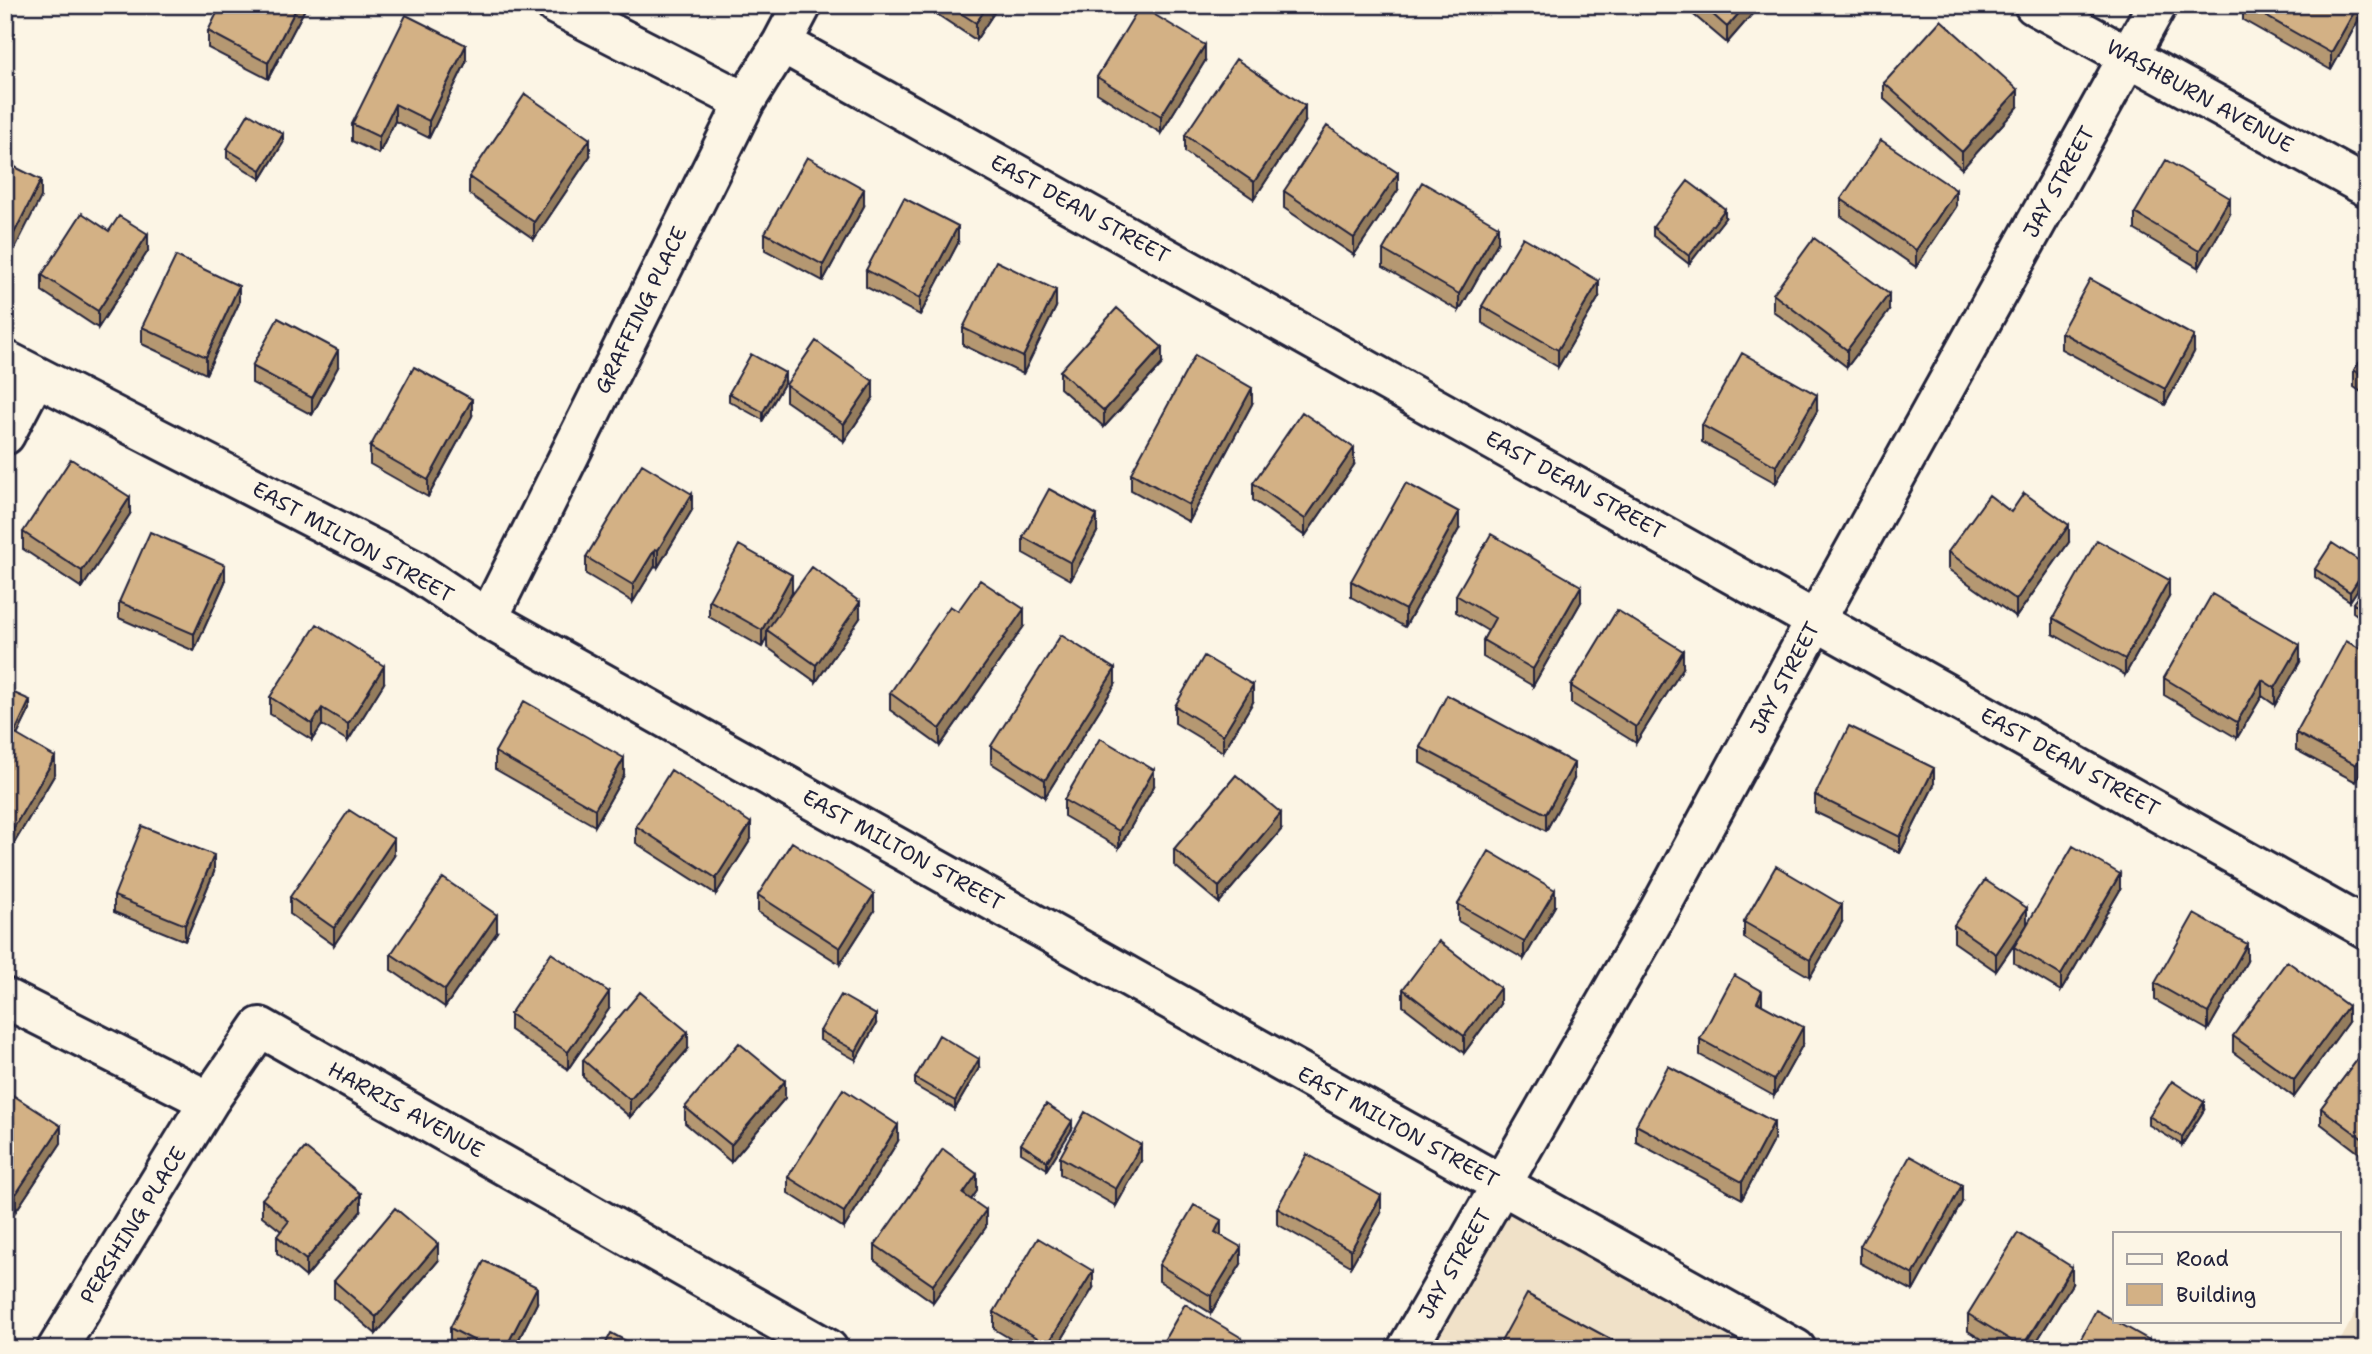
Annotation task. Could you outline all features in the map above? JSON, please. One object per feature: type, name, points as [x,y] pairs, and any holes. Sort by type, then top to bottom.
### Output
[{"type":"street","points":[[556,5],[745,102]]},
{"type":"street","name":"GRAFFING PLACE","points":[[488,619],[745,102],[802,5]]},
{"type":"street","name":"WASHBURN AVENUE","points":[[2034,5],[2367,187]]},
{"type":"street","name":"JAY STREET","points":[[1407,1349],[1658,912],[1816,620],[2157,5]]},
{"type":"street","name":"EAST DEAN STREET","points":[[782,43],[2367,929]]},
{"type":"street","points":[[5,435],[21,368]]},
{"type":"street","name":"EAST MILTON STREET","points":[[21,368],[414,570],[488,619],[1796,1349]]},
{"type":"street","points":[[5,998],[209,1101]]},
{"type":"street","name":"HARRIS AVENUE","points":[[209,1101],[260,1027],[828,1349]]},
{"type":"street","name":"PERSHING PLACE","points":[[57,1349],[209,1101]]},
{"type":"shaded area","points":[[1491,1203],[1757,1349],[1408,1349]]},
{"type":"shaded area","points":[[2367,1292],[2367,1349],[2336,1349],[2345,1332]]},
{"type":"building","points":[[221,5],[298,5],[268,63],[208,31]]},
{"type":"building","points":[[948,5],[988,5],[976,23]]},
{"type":"building","points":[[1702,5],[1746,5],[1727,27]]},
{"type":"building","points":[[2246,5],[2358,5],[2331,53]]},
{"type":"building","points":[[1140,6],[1205,45],[1161,116],[1097,77]]},
{"type":"building","points":[[406,15],[466,45],[429,121],[395,104],[379,137],[352,124]]},
{"type":"building","points":[[1941,20],[2018,90],[1962,152],[1884,83]]},
{"type":"building","points":[[1236,59],[1305,106],[1254,182],[1185,135]]},
{"type":"building","points":[[525,94],[590,139],[534,222],[469,177]]},
{"type":"building","points":[[249,113],[283,134],[261,170],[227,149]]},
{"type":"building","points":[[1327,126],[1398,173],[1354,238],[1284,191]]},
{"type":"building","points":[[1881,140],[1956,190],[1916,250],[1841,199]]},
{"type":"building","points":[[807,157],[864,189],[823,265],[765,233]]},
{"type":"building","points":[[2166,160],[2230,198],[2199,251],[2135,213]]},
{"type":"building","points":[[5,162],[41,180],[5,251]]},
{"type":"building","points":[[1688,181],[1725,209],[1689,256],[1653,227]]},
{"type":"building","points":[[1422,182],[1498,226],[1459,294],[1383,250]]},
{"type":"building","points":[[904,198],[958,226],[920,298],[866,270]]},
{"type":"building","points":[[82,213],[109,231],[119,216],[148,234],[98,311],[42,275]]},
{"type":"building","points":[[1523,237],[1599,281],[1558,350],[1482,306]]},
{"type":"building","points":[[1814,238],[1889,294],[1847,350],[1773,294]]},
{"type":"building","points":[[176,256],[239,286],[206,357],[142,327]]},
{"type":"building","points":[[996,261],[1056,290],[1023,357],[963,328]]},
{"type":"building","points":[[2090,279],[2194,336],[2165,389],[2061,332]]},
{"type":"building","points":[[1117,308],[1162,347],[1104,411],[1060,371]]},
{"type":"building","points":[[278,318],[338,350],[312,398],[252,366]]},
{"type":"building","points":[[816,341],[873,381],[844,424],[786,385]]},
{"type":"building","points":[[2367,352],[2367,379],[2354,370]]},
{"type":"building","points":[[1742,353],[1817,395],[1776,466],[1702,425]]},
{"type":"building","points":[[751,354],[785,373],[763,412],[729,393]]},
{"type":"building","points":[[1195,355],[1252,388],[1189,505],[1131,473]]},
{"type":"building","points":[[414,367],[472,399],[428,480],[370,447]]},
{"type":"building","points":[[1302,412],[1354,448],[1305,519],[1253,483]]},
{"type":"building","points":[[71,459],[130,497],[82,571],[23,532]]},
{"type":"building","points":[[642,464],[692,494],[633,585],[586,557]]},
{"type":"building","points":[[1406,483],[1459,512],[1405,610],[1351,581]]},
{"type":"building","points":[[1049,489],[1097,515],[1071,563],[1023,537]]},
{"type":"building","points":[[2024,493],[2069,525],[2016,600],[1948,552],[1989,495],[2011,512]]},
{"type":"building","points":[[150,532],[225,565],[194,634],[119,602]]},
{"type":"building","points":[[1491,534],[1581,586],[1533,669],[1483,640],[1495,618],[1456,595]]},
{"type":"building","points":[[2097,540],[2169,580],[2125,659],[2053,618]]},
{"type":"building","points":[[2332,543],[2367,566],[2350,592],[2315,569]]},
{"type":"building","points":[[739,545],[792,575],[762,630],[709,600]]},
{"type":"building","points":[[812,567],[860,602],[816,665],[767,630]]},
{"type":"building","points":[[980,580],[1024,609],[940,729],[890,693],[950,606],[958,611]]},
{"type":"building","points":[[2367,585],[2367,613],[2353,603]]},
{"type":"building","points":[[2212,594],[2300,645],[2275,688],[2262,680],[2237,722],[2164,678]]},
{"type":"building","points":[[1617,610],[1683,651],[1636,727],[1571,686]]},
{"type":"building","points":[[317,624],[384,666],[348,724],[322,708],[312,724],[270,697]]},
{"type":"building","points":[[1061,635],[1115,669],[1045,780],[991,746]]},
{"type":"building","points":[[2346,641],[2367,652],[2367,746],[2356,765],[2296,733]]},
{"type":"building","points":[[1204,656],[1253,685],[1223,735],[1175,706]]},
{"type":"building","points":[[5,689],[30,700],[14,734],[5,728]]},
{"type":"building","points":[[1447,695],[1574,763],[1546,814],[1420,747]]},
{"type":"building","points":[[524,701],[624,758],[595,809],[495,752]]},
{"type":"building","points":[[1849,726],[1934,768],[1900,837],[1815,795]]},
{"type":"building","points":[[5,728],[55,757],[7,839],[5,838]]},
{"type":"building","points":[[1100,738],[1154,770],[1119,831],[1064,800]]},
{"type":"building","points":[[671,770],[751,823],[716,878],[636,826]]},
{"type":"building","points":[[1236,775],[1281,813],[1219,887],[1174,849]]},
{"type":"building","points":[[349,810],[394,839],[334,928],[290,897]]},
{"type":"building","points":[[142,826],[214,855],[185,925],[114,896]]},
{"type":"building","points":[[792,842],[874,894],[840,948],[758,895]]},
{"type":"building","points":[[2073,846],[2120,874],[2061,975],[2014,947]]},
{"type":"building","points":[[1489,851],[1555,890],[1524,942],[1458,904]]},
{"type":"building","points":[[1776,866],[1842,905],[1810,960],[1744,922]]},
{"type":"building","points":[[443,878],[497,915],[445,990],[391,954]]},
{"type":"building","points":[[1985,880],[2027,908],[1996,954],[1954,925]]},
{"type":"building","points":[[2194,914],[2247,944],[2208,1013],[2155,983]]},
{"type":"building","points":[[1439,941],[1500,988],[1464,1036],[1403,989]]},
{"type":"building","points":[[551,953],[609,992],[568,1052],[510,1014]]},
{"type":"building","points":[[2287,961],[2348,1006],[2294,1080],[2233,1036]]},
{"type":"building","points":[[1734,975],[1762,991],[1757,1002],[1803,1027],[1774,1080],[1700,1039]]},
{"type":"building","points":[[640,992],[688,1032],[630,1100],[583,1060]]},
{"type":"building","points":[[841,995],[876,1015],[856,1051],[820,1031]]},
{"type":"building","points":[[939,1035],[979,1059],[955,1101],[915,1078]]},
{"type":"building","points":[[739,1043],[785,1081],[731,1145],[685,1107]]},
{"type":"building","points":[[2367,1047],[2367,1142],[2321,1108]]},
{"type":"building","points":[[1668,1066],[1774,1122],[1742,1182],[1636,1125]]},
{"type":"building","points":[[2172,1081],[2204,1102],[2182,1137],[2149,1116]]},
{"type":"building","points":[[843,1089],[898,1125],[844,1212],[788,1177]]},
{"type":"building","points":[[5,1090],[61,1126],[16,1194],[5,1188]]},
{"type":"building","points":[[1046,1104],[1072,1121],[1047,1161],[1021,1144]]},
{"type":"building","points":[[1085,1112],[1141,1145],[1116,1189],[1060,1157]]},
{"type":"building","points":[[305,1148],[361,1194],[306,1260],[277,1236],[289,1221],[262,1199]]},
{"type":"building","points":[[943,1149],[977,1174],[963,1194],[986,1210],[933,1285],[875,1245]]},
{"type":"building","points":[[1307,1154],[1381,1196],[1351,1250],[1277,1208]]},
{"type":"building","points":[[1910,1156],[1962,1185],[1913,1275],[1860,1246]]},
{"type":"building","points":[[1194,1205],[1221,1220],[1215,1232],[1241,1247],[1211,1296],[1159,1265]]},
{"type":"building","points":[[395,1208],[438,1244],[376,1317],[334,1281]]},
{"type":"building","points":[[2018,1233],[2072,1267],[2022,1347],[1968,1314]]},
{"type":"building","points":[[1038,1238],[1093,1271],[1048,1344],[994,1312]]},
{"type":"building","points":[[484,1261],[537,1287],[505,1349],[490,1349],[450,1328]]},
{"type":"building","points":[[1527,1294],[1629,1349],[1497,1349]]},
{"type":"building","points":[[1185,1304],[1242,1338],[1236,1349],[1159,1349]]},
{"type":"building","points":[[2096,1310],[2149,1340],[2144,1349],[2075,1349]]},
{"type":"building","points":[[611,1333],[641,1349],[603,1349]]}]
